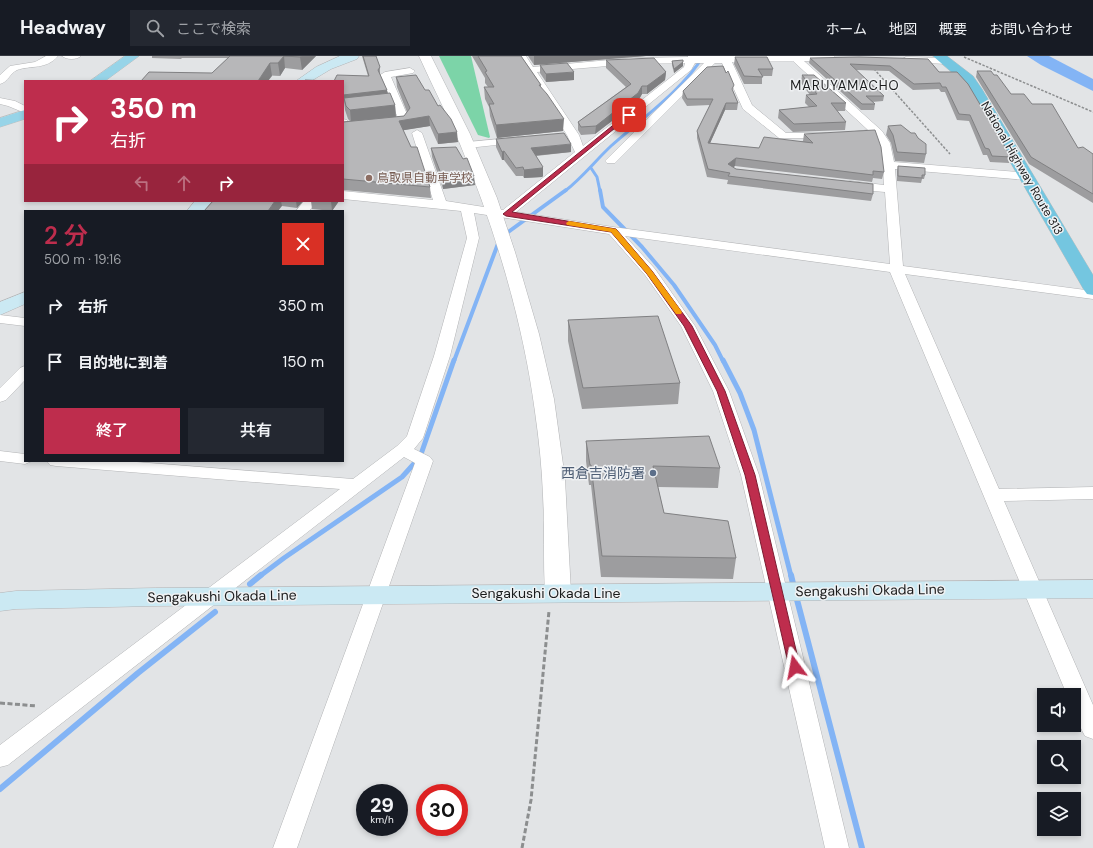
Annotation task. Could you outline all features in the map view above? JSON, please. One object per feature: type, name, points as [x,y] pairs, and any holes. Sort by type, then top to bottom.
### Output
[{"type":"highway","name":"National Highway Route 313","points":[[943,59],[968,79],[976,89],[1093,290]]},
{"type":"main road","points":[[97,80],[133,56]]},
{"type":"main road","points":[[304,80],[314,73],[350,56]]},
{"type":"main road","points":[[0,123],[24,114]]},
{"type":"main road","points":[[196,210],[203,202]]},
{"type":"main road","points":[[0,309],[24,297]]},
{"type":"main road","name":"Sengakushi Okada Line","points":[[0,602],[16,600],[211,597],[1093,588]]},
{"type":"street","points":[[0,81],[13,68],[37,65],[53,56]]},
{"type":"street","points":[[67,56],[76,56]]},
{"type":"street","points":[[425,56],[500,212],[501,235],[537,363],[554,478],[556,507],[556,575],[558,593]]},
{"type":"street","points":[[521,56],[573,135],[582,153]]},
{"type":"street","points":[[500,212],[582,153],[688,68],[692,58]]},
{"type":"street","points":[[530,70],[618,61],[692,58],[726,60],[842,58]]},
{"type":"street","points":[[611,161],[712,58]]},
{"type":"street","points":[[796,58],[878,133],[884,143],[890,165],[897,272],[1093,730]]},
{"type":"street","points":[[894,59],[943,59]]},
{"type":"street","points":[[726,60],[747,107],[783,136],[878,133]]},
{"type":"street","points":[[344,126],[351,127],[400,123],[404,119],[392,101],[385,75],[410,71]]},
{"type":"street","points":[[0,101],[11,103],[24,110]]},
{"type":"street","points":[[417,133],[441,204]]},
{"type":"street","points":[[557,136],[573,135]]},
{"type":"street","points":[[468,145],[526,139]]},
{"type":"street","points":[[890,165],[1026,176]]},
{"type":"street","points":[[837,183],[891,189]]},
{"type":"street","points":[[344,195],[441,204],[617,231],[1093,295]]},
{"type":"street","points":[[303,210],[310,202]]},
{"type":"street","points":[[0,758],[403,450],[415,438],[444,349],[473,238],[467,208]]},
{"type":"street","points":[[617,231],[650,272],[688,326],[721,391],[750,475],[779,592],[837,848]]},
{"type":"street","points":[[0,319],[24,322]]},
{"type":"street","points":[[0,396],[24,372]]},
{"type":"street","points":[[285,848],[424,461],[403,450]]},
{"type":"street","points":[[0,456],[24,458]]},
{"type":"street","points":[[68,462],[356,486]]},
{"type":"street","points":[[993,495],[1093,493]]},
{"type":"path","points":[[962,56],[1093,112]]},
{"type":"path","points":[[874,69],[950,154]]},
{"type":"path","points":[[522,848],[531,800],[548,614],[558,593]]},
{"type":"path","points":[[0,703],[66,708]]},
{"type":"green space","points":[[439,56],[471,56],[489,138],[478,135]]},
{"type":"water","points":[[1027,56],[1049,56],[1093,79],[1093,91],[1041,65]]},
{"type":"building","points":[[230,56],[284,56],[278,63],[270,63],[259,80],[142,80],[149,72],[212,73]]},
{"type":"building","points":[[363,56],[376,56],[380,67],[378,70],[387,90],[344,95],[344,80],[334,80],[337,75],[369,76]]},
{"type":"building","points":[[478,56],[521,56],[541,85],[539,85],[564,119],[496,125],[489,104],[494,104],[484,87],[494,87]]},
{"type":"building","points":[[735,57],[767,57],[773,69],[758,69],[763,77],[744,76]]},
{"type":"building","points":[[859,57],[928,59],[939,72],[957,72],[968,84],[1011,157],[992,156],[989,149],[985,148],[970,115],[959,114],[946,87],[942,87],[940,83],[914,84],[890,66],[850,64],[884,96],[866,96],[875,104],[862,104],[810,58]]},
{"type":"building","points":[[654,58],[666,72],[647,86],[642,86],[638,93],[596,126],[581,127],[578,122],[631,84],[606,60]]},
{"type":"building","points":[[683,60],[683,62],[674,69],[672,61]]},
{"type":"building","points":[[567,63],[574,72],[546,74],[540,65]]},
{"type":"building","points":[[723,66],[726,73],[728,71],[734,85],[732,89],[738,103],[726,103],[708,143],[759,148],[764,137],[813,143],[804,134],[875,130],[881,147],[884,172],[873,171],[873,175],[736,158],[728,164],[736,169],[873,184],[873,194],[728,176],[730,173],[708,169],[697,131],[713,99],[687,99],[683,91],[707,67]]},
{"type":"building","points":[[977,71],[991,71],[994,75],[997,75],[1011,94],[1024,94],[1032,104],[1052,104],[1078,148],[1083,147],[1093,154],[1093,194],[1031,157]]},
{"type":"building","points":[[416,75],[425,90],[429,90],[438,106],[440,105],[451,119],[457,132],[438,134],[429,116],[399,121],[411,147],[417,147],[430,187],[344,179],[344,122],[404,116],[410,108],[396,77]]},
{"type":"building","points":[[802,75],[814,75],[846,103],[831,103],[846,122],[794,124],[779,110],[817,106],[806,95],[817,94]]},
{"type":"building","points":[[390,93],[395,105],[350,110],[346,106],[344,98]]},
{"type":"building","points":[[901,125],[911,133],[915,133],[918,138],[926,144],[926,154],[897,152],[893,135],[888,126]]},
{"type":"building","points":[[564,133],[571,144],[531,148],[543,167],[524,170],[523,167],[516,168],[504,151],[502,152],[496,139]]},
{"type":"building","points":[[456,147],[463,159],[467,158],[474,176],[443,179],[431,148]]},
{"type":"building","points":[[898,166],[925,168],[925,175],[922,175],[922,178],[898,176]]},
{"type":"building","points":[[212,202],[274,202],[269,210],[205,210]]},
{"type":"building","points":[[658,316],[680,383],[583,388],[568,320]]},
{"type":"building","points":[[709,436],[720,468],[653,466],[664,513],[728,521],[736,558],[602,556],[591,465],[586,441]]},
{"type":"waterway","points":[[565,191],[577,181],[611,146],[673,92],[685,80],[703,56]]},
{"type":"waterway","points":[[591,168],[597,177],[600,191]]},
{"type":"waterway","points":[[504,235],[566,190]]},
{"type":"waterway","points":[[600,190],[603,207],[642,247],[674,285],[715,345],[723,361]]},
{"type":"waterway","points":[[454,361],[499,241]]},
{"type":"waterway","points":[[260,576],[402,477],[420,457],[454,360]]},
{"type":"waterway","points":[[723,360],[740,393],[754,430],[791,576]]},
{"type":"waterway","points":[[250,584],[261,575]]},
{"type":"waterway","points":[[791,575],[794,588]]},
{"type":"waterway","points":[[796,596],[862,848]]},
{"type":"waterway","points":[[0,789],[138,673],[215,612]]},
{"type":"slow traffic","points":[[569,223],[613,230],[650,272],[678,312]]},
{"type":"place","name":"鳥取県自動車学校","points":[[369,178]]},
{"type":"place","name":"西倉吉消防署","points":[[653,473]]},
{"type":"district","name":"MARUYAMACHO","points":[[845,85]]},
{"type":"route","points":[[629,115],[506,214],[613,230],[650,272],[688,326],[721,391],[750,475],[795,667]]}]
